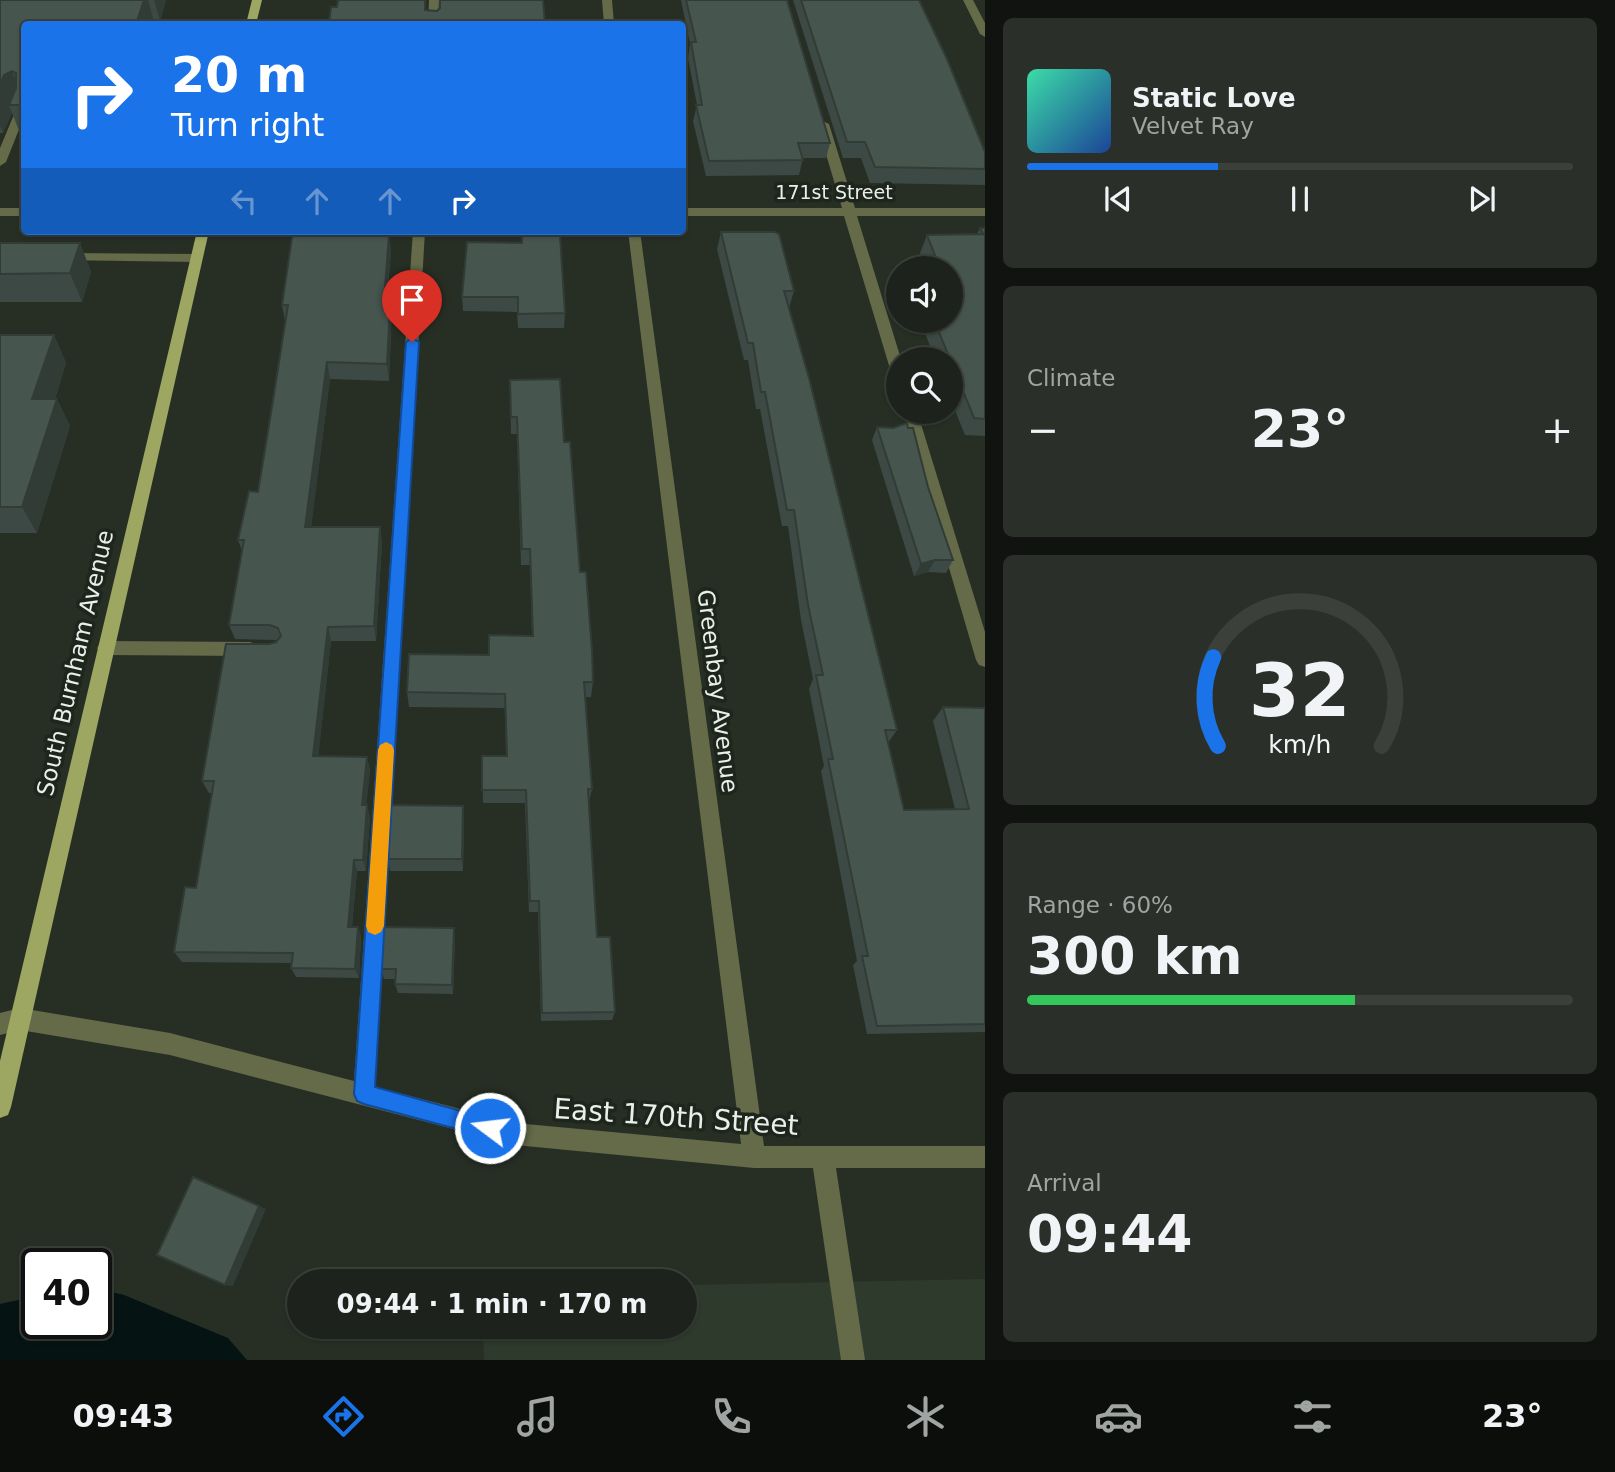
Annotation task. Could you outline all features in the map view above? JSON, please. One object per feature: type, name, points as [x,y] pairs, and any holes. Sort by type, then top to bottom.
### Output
[{"type":"main road","points":[[252,21],[257,0]]},
{"type":"main road","name":"South Burnham Avenue","points":[[0,1107],[10,1022],[106,648],[202,235]]},
{"type":"street","points":[[433,21],[434,0]]},
{"type":"street","points":[[607,0],[610,21]]},
{"type":"street","points":[[968,0],[985,34]]},
{"type":"street","points":[[818,106],[890,347]]},
{"type":"street","points":[[0,162],[21,112]]},
{"type":"street","points":[[0,212],[21,212]]},
{"type":"street","name":"171st Street","points":[[686,212],[985,212]]},
{"type":"street","points":[[364,1094],[419,235]]},
{"type":"street","name":"Greenbay Avenue","points":[[635,235],[754,1157]]},
{"type":"street","points":[[52,257],[196,258]]},
{"type":"street","points":[[914,424],[985,660]]},
{"type":"street","points":[[106,648],[261,649]]},
{"type":"street","name":"East 170th Street","points":[[10,1022],[170,1044],[515,1134],[754,1157],[985,1157]]},
{"type":"street","points":[[823,1157],[853,1360]]},
{"type":"shaded area","points":[[985,1279],[985,1360],[484,1360],[483,1339],[697,1339],[697,1285]]},
{"type":"shaded area","points":[[112,1292],[228,1338],[247,1360],[0,1360],[0,1304],[21,1299],[21,1339],[112,1339]]},
{"type":"building","points":[[0,0],[144,0],[137,21],[21,21],[21,105],[9,105],[16,88],[16,73],[12,71],[4,75],[0,85]]},
{"type":"building","points":[[338,0],[425,0],[425,10],[437,11],[440,8],[440,0],[543,0],[545,21],[329,21],[331,7],[337,7]]},
{"type":"building","points":[[686,0],[787,0],[830,143],[798,143],[803,160],[709,161],[696,105],[702,105],[691,42],[696,42]]},
{"type":"building","points":[[801,0],[919,0],[947,59],[985,152],[985,169],[875,167],[865,142],[847,142]]},
{"type":"building","points":[[980,228],[985,228],[985,419],[974,418],[963,391],[963,347],[945,347],[939,333],[963,333],[963,256],[935,256],[927,235],[983,234]]},
{"type":"building","points":[[721,232],[779,234],[794,291],[784,291],[809,378],[897,730],[885,730],[904,810],[969,809],[943,707],[985,708],[985,1024],[877,1026],[862,956],[868,956],[828,759],[833,759],[816,675],[823,675],[808,605],[794,510],[787,510],[765,392],[761,392],[753,343],[748,343]]},
{"type":"building","points":[[292,235],[389,235],[385,288],[391,288],[387,364],[327,362],[305,527],[380,527],[374,626],[328,627],[313,756],[367,757],[362,805],[367,805],[363,860],[354,860],[348,927],[358,927],[355,969],[291,968],[293,953],[174,952],[185,887],[196,888],[214,781],[202,781],[226,644],[269,644],[276,642],[281,636],[278,628],[270,625],[229,625],[244,540],[238,540],[249,491],[258,492],[288,305],[282,305]]},
{"type":"building","points":[[522,236],[560,236],[565,313],[518,314],[518,297],[462,297],[467,242],[522,243]]},
{"type":"building","points":[[0,243],[80,243],[70,273],[0,274]]},
{"type":"building","points":[[0,335],[54,335],[32,399],[57,399],[22,507],[0,507]]},
{"type":"building","points":[[560,379],[564,442],[570,442],[580,572],[586,572],[592,651],[593,682],[584,682],[592,789],[588,789],[597,937],[610,937],[615,1012],[542,1013],[539,901],[530,901],[526,790],[482,790],[482,756],[507,756],[505,694],[407,692],[409,654],[489,655],[489,635],[533,636],[530,549],[522,549],[517,417],[511,417],[510,380]]},
{"type":"building","points":[[907,424],[908,428],[913,428],[928,487],[953,560],[935,560],[921,564],[877,427],[893,428]]},
{"type":"building","points":[[391,805],[463,806],[462,859],[388,859]]},
{"type":"building","points":[[383,927],[454,928],[452,985],[395,984],[396,969],[381,969]]},
{"type":"building","points":[[193,1177],[259,1206],[225,1285],[157,1255]]},
{"type":"slow traffic","points":[[375,926],[386,750]]},
{"type":"route","points":[[412,342],[364,1094],[490,1128]]}]
